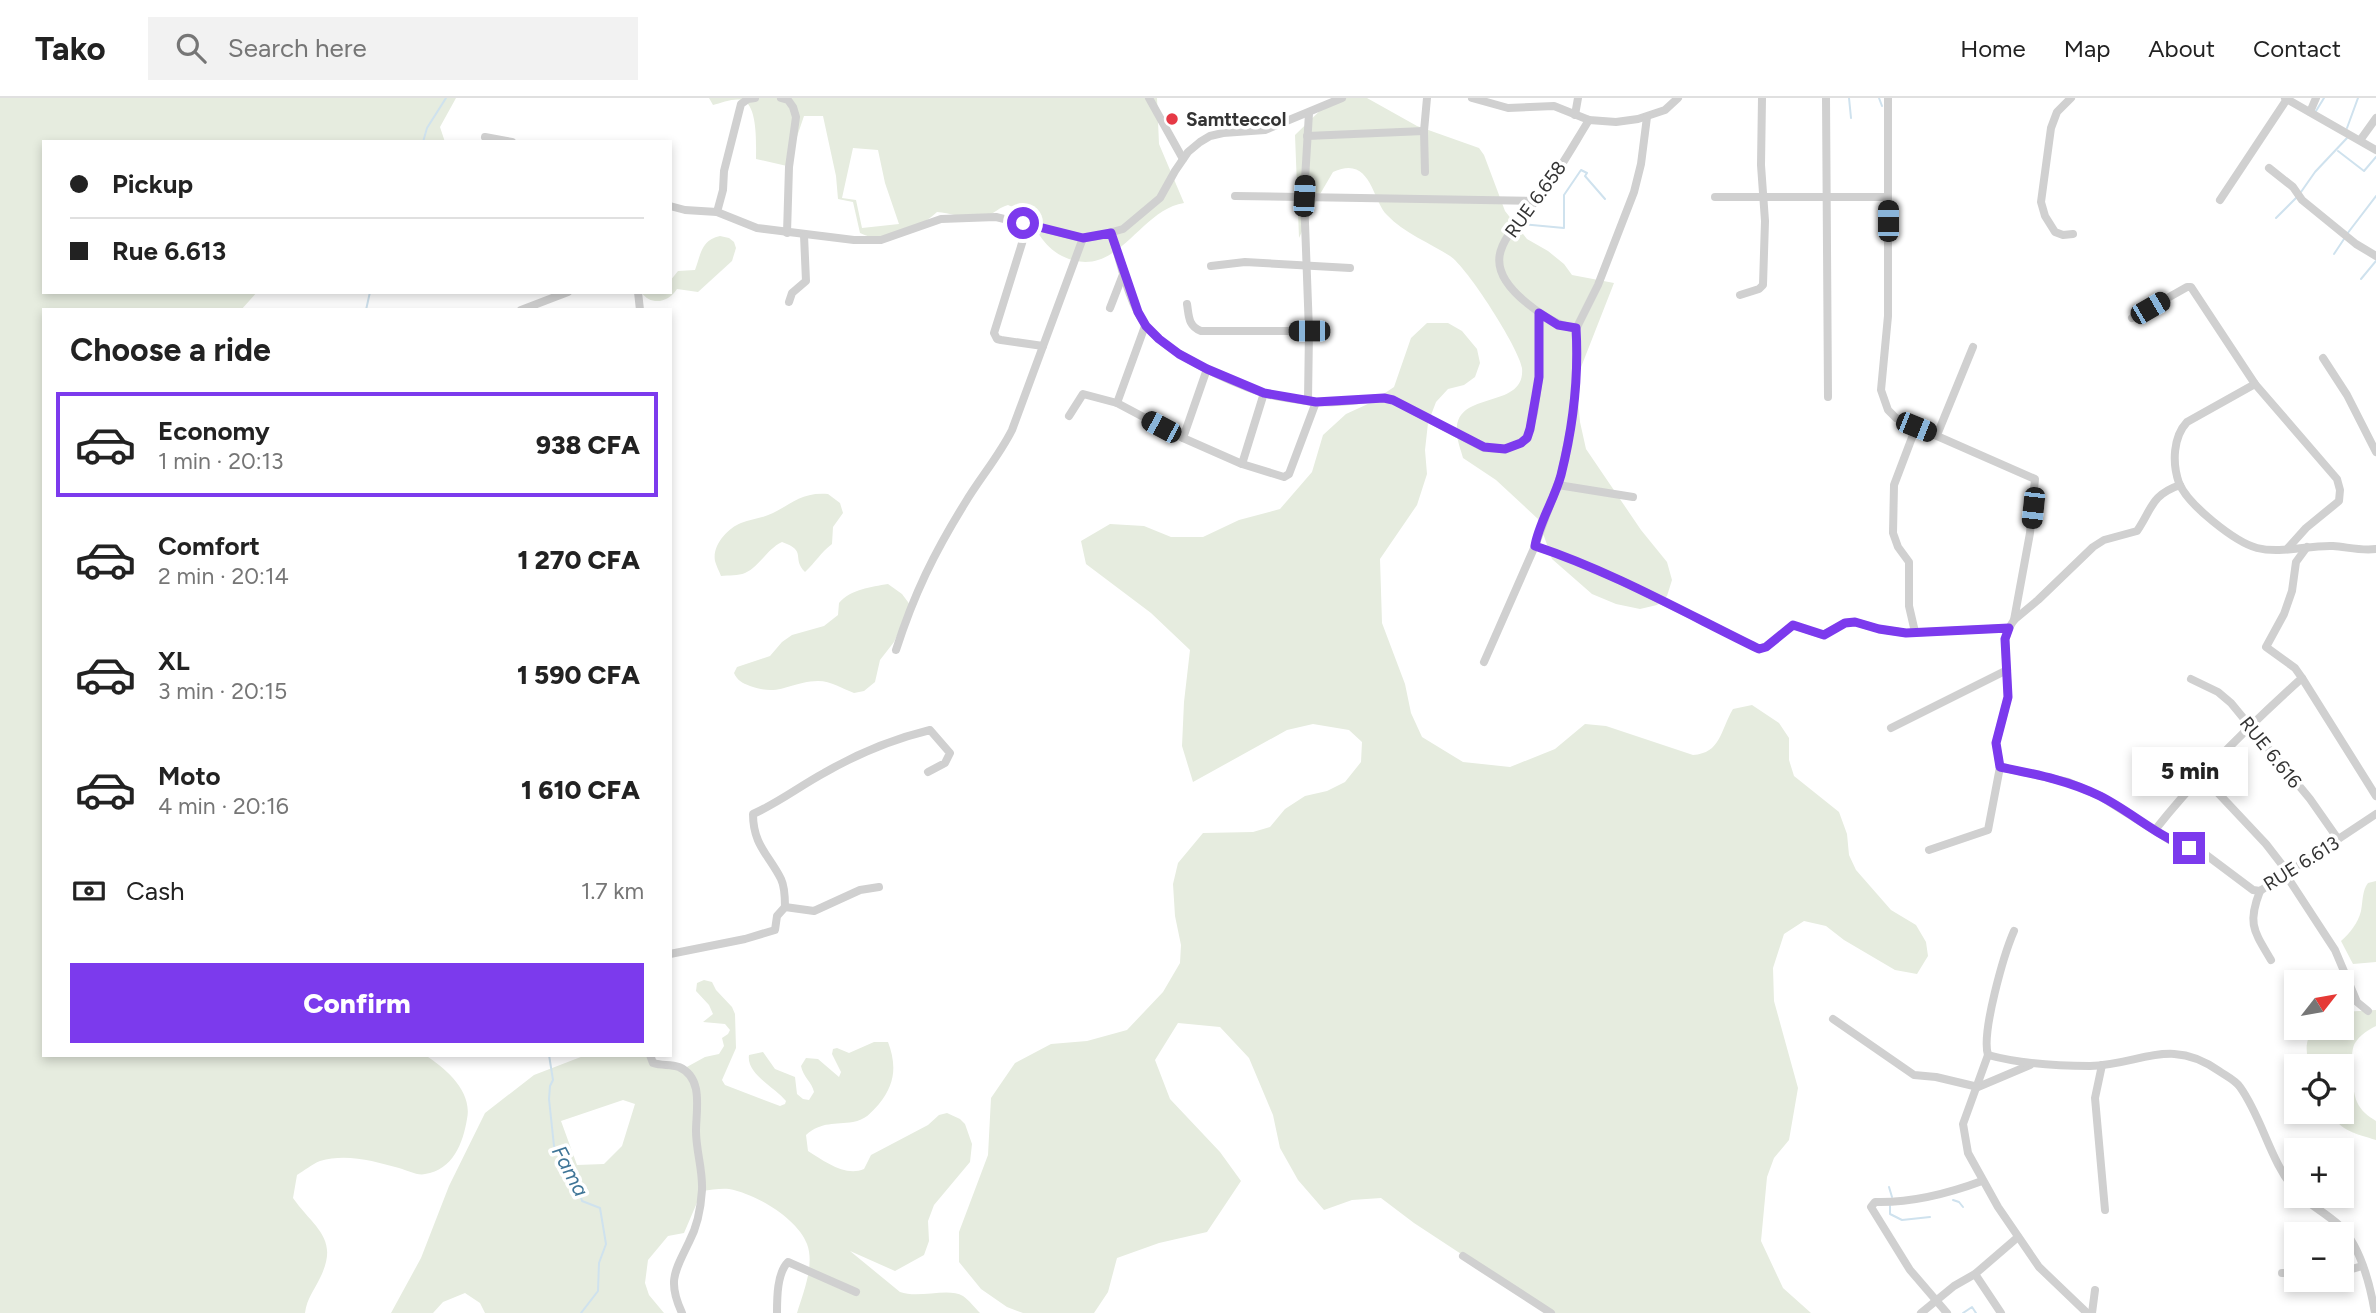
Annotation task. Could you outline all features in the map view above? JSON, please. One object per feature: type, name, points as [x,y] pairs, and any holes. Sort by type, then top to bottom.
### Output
[{"type":"street","points":[[717,212],[741,104],[755,98]]},
{"type":"street","points":[[781,98],[788,100],[796,117],[789,167],[787,233]]},
{"type":"street","points":[[1149,98],[1183,159]]},
{"type":"street","points":[[672,207],[717,212],[757,228],[804,235],[881,240],[935,221],[996,217],[1083,238],[1123,229],[1160,198],[1183,159],[1210,136],[1265,130],[1309,113],[1328,101],[1342,98]]},
{"type":"street","points":[[1425,172],[1424,131],[1427,98]]},
{"type":"street","points":[[1472,98],[1508,108],[1554,106],[1589,120],[1616,122],[1647,117],[1665,110],[1678,98]]},
{"type":"street","points":[[1575,115],[1578,98]]},
{"type":"street","points":[[1740,295],[1763,285],[1762,98]]},
{"type":"street","points":[[1826,98],[1828,397]]},
{"type":"street","points":[[1888,98],[1888,316],[1881,390],[1888,410],[1896,418],[2035,479],[2031,533],[2012,624],[2005,639],[2008,697],[1996,743],[2000,767],[1988,830],[1929,850]]},
{"type":"street","points":[[2071,98],[2057,111],[2051,128],[2041,202],[2045,216],[2055,232],[2073,234]]},
{"type":"street","points":[[2220,200],[2286,98],[2376,150]]},
{"type":"street","points":[[2310,112],[2316,98]]},
{"type":"street","points":[[1069,416],[1083,394],[1117,404],[1242,464],[1287,477],[1312,401],[1304,196],[1309,113]]},
{"type":"street","points":[[1484,662],[1535,546],[1558,485],[1572,421],[1576,384],[1576,328],[1607,265],[1634,192],[1641,164],[1647,117]]},
{"type":"street","points":[[2361,139],[2376,118]]},
{"type":"street","name":"RUE 6.658","points":[[1576,328],[1558,325],[1539,313],[1513,289],[1503,275],[1499,256],[1501,246],[1513,227],[1535,201],[1589,120]]},
{"type":"street","points":[[1307,136],[1424,131]]},
{"type":"street","points":[[485,137],[501,140]]},
{"type":"street","points":[[2269,168],[2292,187],[2302,200],[2356,244],[2376,256]]},
{"type":"street","points":[[1235,195],[1535,201]]},
{"type":"street","points":[[1715,197],[1888,197]]},
{"type":"street","points":[[1028,223],[994,333],[997,339],[1043,346]]},
{"type":"street","points":[[1111,233],[1138,312],[1146,326],[1179,354],[1264,393],[1312,401],[1384,398],[1393,400],[1484,447],[1505,449],[1527,438],[1539,377],[1539,313]]},
{"type":"street","points":[[789,302],[792,293],[806,281],[804,235]]},
{"type":"street","points":[[896,650],[920,581],[1007,439],[1083,238]]},
{"type":"street","points":[[1211,266],[1245,262],[1350,268]]},
{"type":"street","points":[[1110,308],[1124,272]]},
{"type":"street","points":[[2132,318],[2191,287],[2255,384],[2337,479],[2339,501],[2305,528],[2288,548]]},
{"type":"street","points":[[526,308],[563,294]]},
{"type":"street","points":[[1187,304],[1190,323],[1193,328],[1201,331],[1309,331]]},
{"type":"street","points":[[1117,404],[1146,326]]},
{"type":"street","points":[[1937,436],[1973,347]]},
{"type":"street","points":[[2323,358],[2347,396],[2376,452]]},
{"type":"street","points":[[1183,438],[1207,369]]},
{"type":"street","points":[[2255,384],[2187,422],[2179,430],[2175,444],[2175,461],[2180,485],[2210,519],[2247,545],[2260,549],[2376,549]]},
{"type":"street","points":[[1242,464],[1264,393]]},
{"type":"street","points":[[1915,632],[1909,606],[1909,562],[1898,547],[1893,533],[1895,485],[1916,427]]},
{"type":"street","points":[[1558,485],[1633,497]]},
{"type":"street","points":[[1535,546],[1642,590],[1759,649],[1766,647],[1793,625],[1824,635],[1845,623],[1855,622],[1879,629],[1915,632],[2012,624],[2093,547],[2104,540],[2137,531],[2153,500],[2166,490],[2180,485]]},
{"type":"street","points":[[2307,547],[2296,562],[2292,591],[2284,614],[2266,647],[2295,668],[2376,796]]},
{"type":"street","points":[[1891,729],[2007,670]]},
{"type":"street","name":"RUE 6.616","points":[[2191,679],[2218,692],[2231,703],[2310,799],[2338,839]]},
{"type":"street","points":[[2155,830],[2203,776],[2301,679]]},
{"type":"street","points":[[672,954],[775,930],[778,916],[785,907],[782,881],[763,852],[753,830],[753,814],[874,748],[930,730],[950,753],[945,763],[928,772]]},
{"type":"street","name":"RUE 6.613","points":[[2000,767],[2068,782],[2100,796],[2173,842],[2204,854],[2253,890],[2260,891],[2376,814]]},
{"type":"street","points":[[2203,776],[2283,866],[2335,950],[2357,1002],[2368,1011]]},
{"type":"street","points":[[785,907],[814,911],[860,890],[879,887]]},
{"type":"street","points":[[2260,891],[2252,911],[2253,920],[2260,941],[2271,960]]},
{"type":"street","points":[[2014,931],[2000,973],[1985,1040],[1989,1055],[1963,1124],[1968,1153],[1982,1181],[2039,1267],[2087,1313],[2095,1290]]},
{"type":"street","points":[[1833,1019],[1914,1074],[1978,1087],[2033,1064]]},
{"type":"street","points":[[1989,1055],[2033,1064],[2102,1065],[2148,1055],[2176,1054],[2206,1062],[2239,1086],[2284,1174]]},
{"type":"street","points":[[651,1057],[653,1063],[682,1068],[690,1075],[696,1092],[696,1129],[702,1167],[702,1191],[696,1224],[674,1273],[675,1295],[682,1313]]},
{"type":"street","points":[[2102,1065],[2095,1098],[2105,1210]]},
{"type":"street","points":[[1947,1313],[1910,1270],[1871,1207],[1875,1202],[1936,1196],[1982,1181]]},
{"type":"street","points":[[2318,1208],[2347,1234],[2362,1266],[2375,1313]]},
{"type":"street","points":[[1921,1313],[1954,1286],[1975,1274],[2018,1237]]},
{"type":"street","points":[[1463,1256],[1551,1313]]},
{"type":"street","points":[[777,1313],[783,1267],[788,1262],[856,1292]]},
{"type":"street","points":[[2354,1268],[2362,1266]]},
{"type":"street","points":[[1975,1274],[2001,1313]]},
{"type":"shaded area","points":[[0,98],[456,98],[440,127],[444,140],[42,140],[42,294],[255,294],[243,308],[42,308],[42,1057],[428,1057],[456,1081],[466,1099],[468,1109],[463,1137],[455,1154],[443,1167],[435,1171],[419,1174],[370,1161],[340,1158],[320,1161],[297,1175],[293,1198],[322,1234],[327,1253],[305,1313],[0,1313]]},
{"type":"shaded area","points":[[709,98],[1157,98],[1159,144],[1184,203],[1168,208],[1153,218],[1113,253],[1098,260],[1081,262],[1055,252],[1021,212],[1008,205],[982,218],[937,212],[920,225],[901,234],[870,237],[860,233],[853,202],[838,199],[836,176],[823,116],[804,116],[787,166],[756,159],[755,126],[747,103],[735,100],[713,105]],"holes":[[[853,148],[878,150],[885,183],[899,224],[862,228],[856,200],[842,198]]]},
{"type":"shaded area","points":[[1333,98],[1367,98],[1417,126],[1479,148],[1505,211],[1527,239],[1548,251],[1564,264],[1572,275],[1614,283],[1576,380],[1580,422],[1586,449],[1641,530],[1667,562],[1672,580],[1667,596],[1657,605],[1640,609],[1616,604],[1592,594],[1552,559],[1538,519],[1496,480],[1463,458],[1457,435],[1459,419],[1466,410],[1477,404],[1513,390],[1520,381],[1522,368],[1502,327],[1458,263],[1387,215],[1369,181],[1355,169],[1346,168],[1333,172],[1299,238],[1295,135]]},
{"type":"shaded area","points":[[714,238],[729,238],[736,248],[732,261],[698,292],[677,289],[673,294],[669,297],[659,301],[643,294],[672,294],[672,278],[678,271],[695,270],[705,244]]},
{"type":"shaded area","points":[[1427,323],[1448,323],[1462,331],[1477,349],[1480,363],[1475,377],[1464,385],[1448,389],[1436,402],[1428,423],[1425,450],[1427,474],[1417,505],[1380,559],[1382,623],[1405,684],[1411,713],[1422,737],[1463,762],[1510,767],[1555,749],[1585,724],[1606,726],[1693,755],[1715,745],[1733,709],[1752,705],[1779,723],[1789,738],[1789,760],[1794,776],[1839,812],[1847,834],[1849,855],[1856,870],[1891,910],[1916,925],[1926,942],[1928,956],[1917,974],[1895,970],[1844,940],[1826,926],[1804,921],[1784,934],[1773,968],[1774,1001],[1798,1088],[1789,1140],[1774,1158],[1767,1177],[1761,1241],[1783,1288],[1811,1313],[1551,1313],[1414,1223],[1381,1198],[1352,1200],[1324,1210],[1298,1180],[1280,1148],[1273,1115],[1249,1058],[1220,1027],[1178,1023],[1155,1060],[1170,1099],[1220,1152],[1241,1181],[1207,1232],[1159,1243],[1117,1258],[1108,1292],[1094,1313],[1023,1313],[1007,1307],[981,1289],[959,1262],[959,1232],[988,1155],[991,1098],[1015,1063],[1051,1044],[1087,1041],[1127,1030],[1163,992],[1180,963],[1181,945],[1175,916],[1173,884],[1178,863],[1203,833],[1253,832],[1270,827],[1285,809],[1305,796],[1327,791],[1345,782],[1361,762],[1362,742],[1349,730],[1313,724],[1287,730],[1193,782],[1182,746],[1190,650],[1151,613],[1086,564],[1081,541],[1110,524],[1144,526],[1171,537],[1203,537],[1239,520],[1280,509],[1312,472],[1323,435],[1346,414],[1370,403],[1394,387],[1411,338]]},
{"type":"shaded area","points":[[828,494],[840,503],[843,513],[833,527],[832,544],[805,572],[795,549],[782,542],[745,573],[721,576],[715,561],[716,549],[731,529],[741,523],[769,515],[804,496]]},
{"type":"shaded area","points":[[888,584],[902,594],[911,606],[894,642],[880,660],[875,682],[864,691],[854,693],[823,681],[769,690],[745,684],[735,675],[737,667],[770,656],[792,635],[824,626],[838,615],[839,603],[849,595],[862,589]]},
{"type":"shaded area","points":[[2376,881],[2376,962],[2353,964],[2341,941],[2358,920],[2366,886]]},
{"type":"shaded area","points":[[704,980],[712,982],[735,1014],[736,1048],[722,1080],[725,1085],[780,1106],[786,1101],[756,1074],[749,1062],[749,1055],[763,1052],[775,1069],[795,1077],[797,1094],[809,1100],[814,1092],[801,1066],[806,1058],[818,1059],[839,1077],[841,1072],[832,1054],[833,1049],[849,1053],[874,1042],[888,1042],[893,1059],[893,1074],[879,1104],[861,1120],[823,1126],[806,1135],[808,1151],[828,1163],[849,1171],[864,1169],[871,1155],[928,1125],[939,1115],[947,1113],[965,1124],[972,1144],[970,1162],[934,1205],[928,1221],[929,1241],[924,1255],[895,1271],[850,1251],[900,1292],[957,1294],[980,1313],[797,1313],[810,1261],[802,1234],[785,1216],[763,1202],[740,1192],[723,1189],[702,1191],[684,1233],[668,1236],[648,1260],[645,1283],[649,1295],[664,1313],[485,1313],[480,1303],[465,1293],[443,1302],[433,1313],[391,1313],[421,1258],[449,1186],[485,1113],[534,1075],[581,1057],[647,1057],[685,1068],[705,1057],[719,1054],[724,1046],[722,1038],[730,1030],[725,1024],[703,1022],[713,1014],[709,1005],[696,991],[697,983]],"holes":[[[623,1100],[635,1104],[622,1146],[604,1164],[577,1165],[561,1121]]]},
{"type":"shaded area","points":[[2376,1010],[2376,1026],[2359,1038],[2353,1054],[2308,1054],[2308,1040],[2354,1040],[2354,1011]]},
{"type":"shaded area","points":[[2354,1089],[2355,1097],[2363,1111],[2376,1121],[2376,1140],[2340,1124],[2354,1124]]},
{"type":"waterway","name":"Fama","points":[[424,140],[427,128],[446,98]]},
{"type":"waterway","points":[[1849,98],[1851,118]]},
{"type":"waterway","points":[[1879,98],[1882,106]]},
{"type":"waterway","points":[[2316,111],[2324,98]]},
{"type":"waterway","points":[[2347,128],[2358,98]]},
{"type":"waterway","points":[[2301,192],[2315,172],[2347,138]]},
{"type":"waterway","points":[[2338,151],[2364,171],[2376,157]]},
{"type":"waterway","points":[[1522,224],[1564,228],[1564,195],[1581,170],[1587,173],[1585,176],[1605,199]]},
{"type":"waterway","points":[[2347,234],[2376,196]]},
{"type":"waterway","points":[[2276,218],[2297,197]]},
{"type":"waterway","points":[[2334,254],[2344,239]]},
{"type":"waterway","points":[[2361,279],[2376,261]]},
{"type":"waterway","name":"Fama","points":[[366,308],[370,294]]},
{"type":"waterway","name":"Fama","points":[[549,1057],[553,1080],[549,1099],[554,1146],[575,1174],[582,1201],[600,1208],[606,1244],[599,1263],[598,1291],[581,1313]]},
{"type":"waterway","points":[[1889,1187],[1892,1197]]},
{"type":"waterway","points":[[1953,1200],[1963,1207]]},
{"type":"waterway","points":[[1890,1206],[1890,1214],[1902,1220],[1930,1217]]},
{"type":"waterway","points":[[1963,1313],[1972,1307],[1976,1313]]},
{"type":"place","name":"Samtteccol","points":[[1172,119]]},
{"type":"route","points":[[1023,223],[1083,238],[1111,233],[1128,286],[1146,326],[1179,354],[1207,369],[1264,393],[1316,402],[1373,398],[1393,400],[1492,449],[1513,447],[1527,438],[1539,377],[1539,313],[1558,325],[1576,328],[1576,384],[1572,421],[1561,475],[1535,546],[1642,590],[1759,649],[1766,647],[1793,625],[1801,625],[1824,635],[1845,623],[1855,622],[1906,633],[2009,628],[2005,639],[2008,697],[1996,743],[2000,767],[2068,782],[2100,796],[2173,842],[2189,848]]}]
